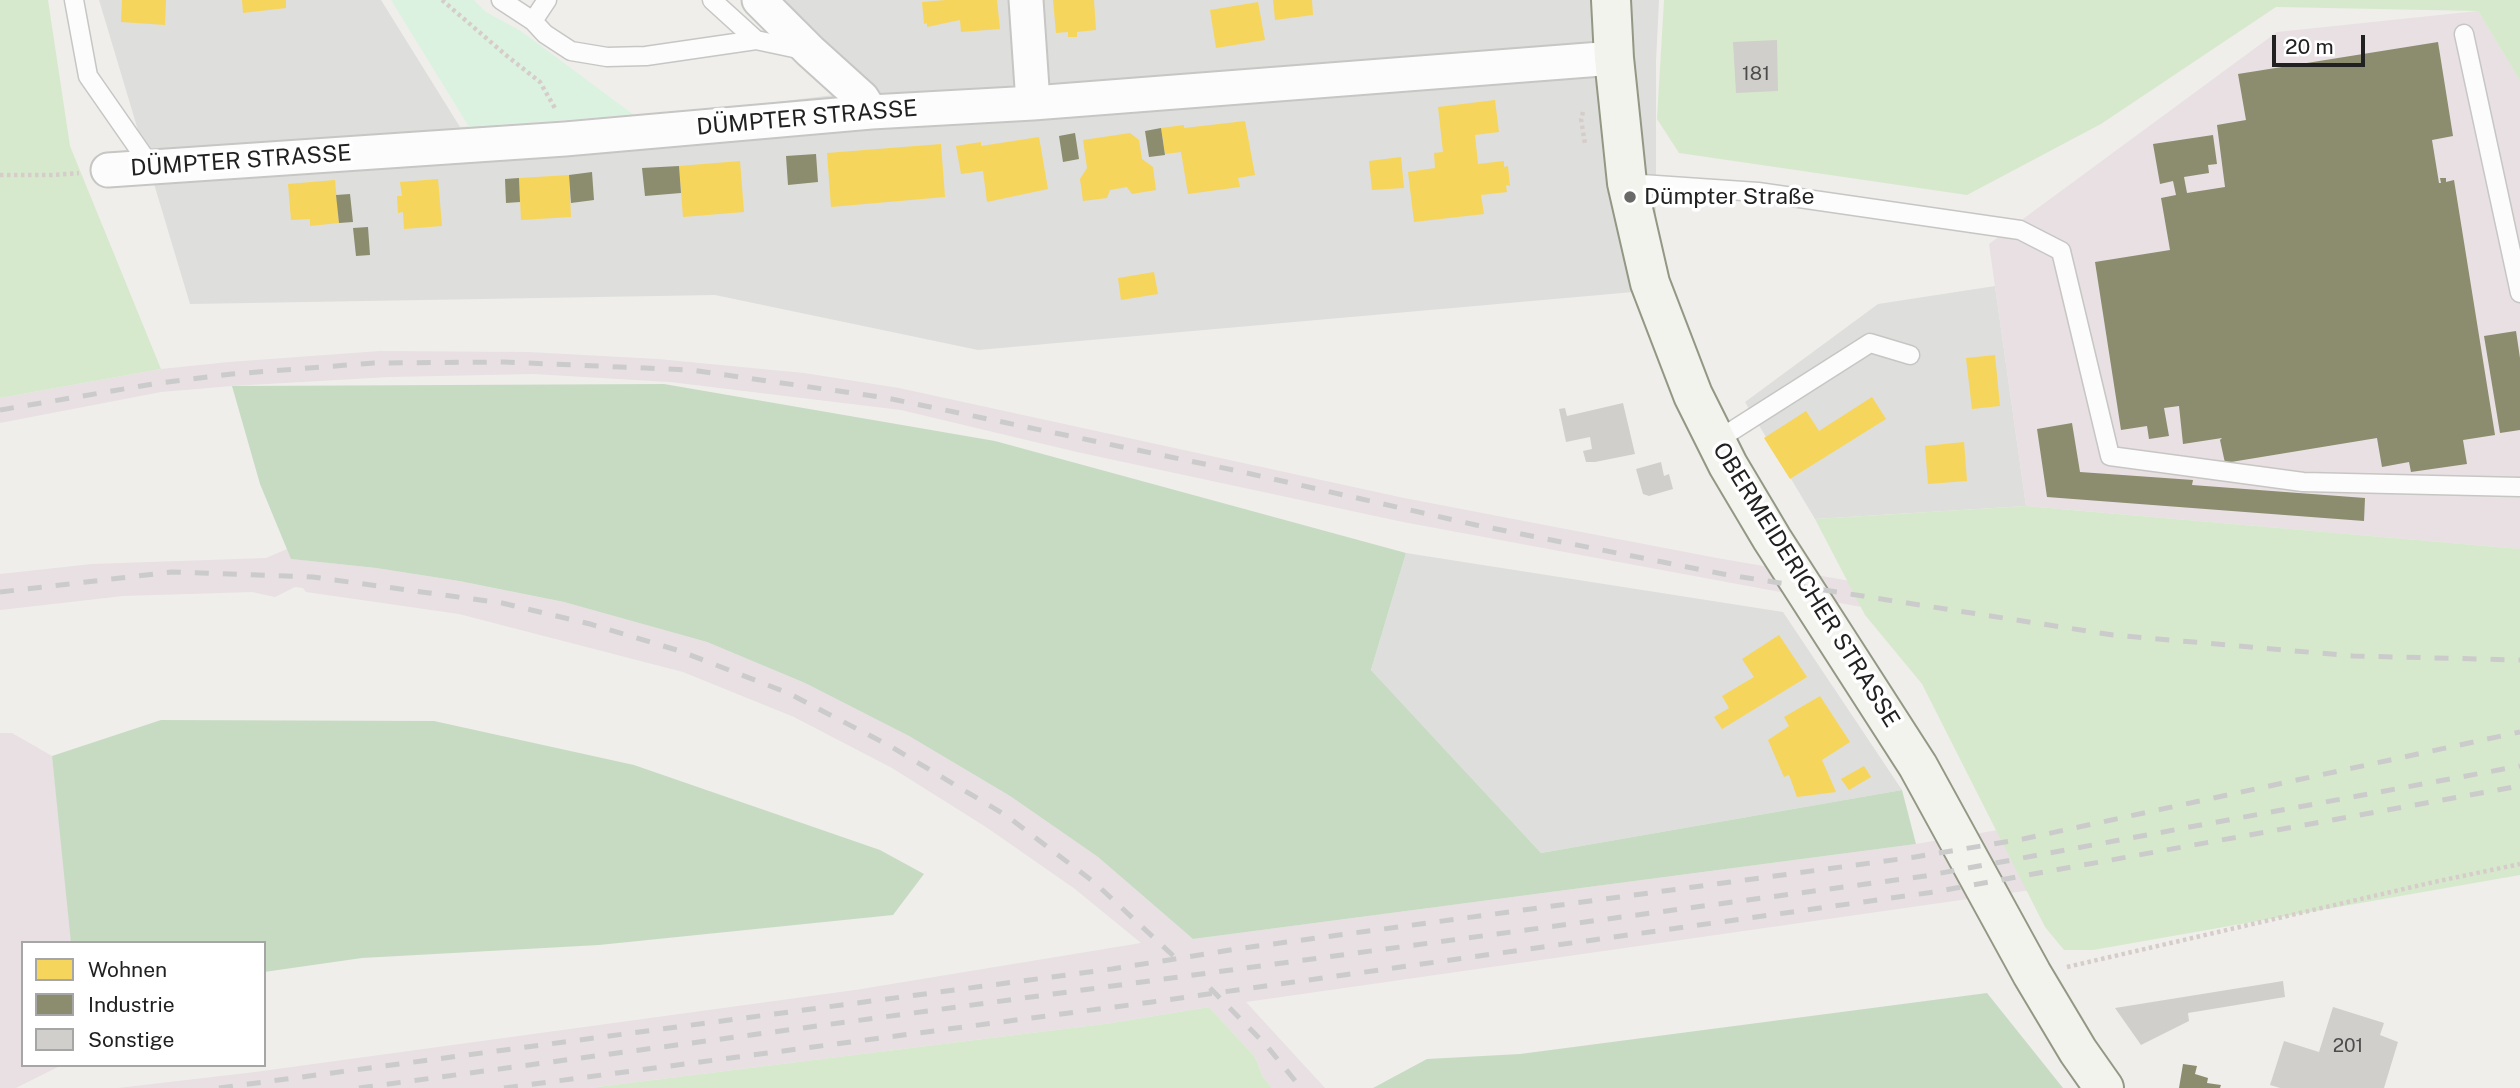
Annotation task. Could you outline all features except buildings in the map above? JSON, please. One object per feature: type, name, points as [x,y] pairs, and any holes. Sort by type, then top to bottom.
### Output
[{"type":"main road","name":"OBERMEIDERICHER STRASSE","points":[[1611,0],[1627,183],[1650,283],[1693,395],[1716,441],[1772,538],[1918,766],[2032,974],[2078,1051],[2104,1088]]},
{"type":"street","points":[[759,0],[862,98],[871,112]]},
{"type":"street","points":[[1026,0],[1033,103]]},
{"type":"street","name":"DÜMPTER STRASSE","points":[[108,170],[565,139],[871,112],[1033,103],[1614,58]]},
{"type":"lane","points":[[74,0],[88,76],[152,168]]},
{"type":"lane","points":[[501,0],[571,51],[607,57],[646,56],[756,40],[810,51]]},
{"type":"lane","points":[[533,21],[547,0]]},
{"type":"lane","points":[[712,0],[756,40]]},
{"type":"lane","points":[[2463,34],[2520,293]]},
{"type":"lane","points":[[1627,183],[1758,192],[2020,230],[2061,251],[2110,456],[2303,482],[2520,487]]},
{"type":"lane","points":[[1716,441],[1870,343],[1910,355]]},
{"type":"path","points":[[442,0],[540,82],[557,111],[565,139]]},
{"type":"path","name":"DÜMPTER STRASSE","points":[[0,175],[51,176],[108,170]]},
{"type":"path","points":[[2032,974],[2434,881],[2520,864]]},
{"type":"shaded area","points":[[99,0],[381,0],[460,127],[641,118],[843,94],[748,0],[1659,0],[1656,62],[1656,290],[978,350],[715,295],[190,304]]},
{"type":"shaded area","points":[[2478,11],[2520,81],[2520,549],[2026,506],[1989,244],[2277,32]]},
{"type":"shaded area","points":[[1995,286],[2026,506],[1815,519],[1745,402],[1878,304]]},
{"type":"shaded area","points":[[380,351],[528,352],[658,359],[804,373],[899,388],[1404,498],[1874,585],[1872,609],[1403,522],[1077,452],[901,410],[670,382],[533,374],[389,377],[232,386],[161,392],[0,423],[0,398],[161,369]]},
{"type":"shaded area","points":[[287,549],[292,559],[459,581],[564,602],[707,642],[805,683],[909,736],[1010,796],[1098,857],[1193,939],[1916,844],[2033,824],[2045,888],[1246,1002],[1325,1088],[1272,1088],[1263,1077],[1255,1057],[1209,1007],[1112,1023],[589,1088],[118,1088],[255,1072],[855,990],[1141,943],[1075,889],[986,827],[892,768],[794,717],[683,672],[459,614],[306,592],[303,588],[295,587],[275,597],[252,592],[123,596],[0,610],[0,574],[92,564],[266,558]]},
{"type":"shaded area","points":[[1406,553],[1783,612],[1902,790],[1541,853],[1371,670]]},
{"type":"shaded area","points":[[0,733],[12,733],[52,756],[73,941],[21,941],[21,1067],[58,1067],[16,1088],[0,1088]]},
{"type":"green space","points":[[0,0],[48,0],[70,146],[161,369],[0,398]]},
{"type":"green space","points":[[391,0],[474,0],[486,12],[521,31],[634,115],[469,127]]},
{"type":"green space","points":[[1664,0],[2520,0],[2520,81],[2478,11],[2276,7],[2101,124],[1967,195],[1679,153],[1657,119]]},
{"type":"green space","points":[[664,384],[995,441],[1406,553],[1371,670],[1541,853],[1902,790],[1916,844],[1193,939],[1098,857],[1010,796],[909,736],[805,683],[707,642],[564,602],[459,581],[376,568],[291,559],[260,484],[232,386]]},
{"type":"green space","points":[[2026,506],[2520,549],[2520,875],[2093,950],[2064,950],[2045,927],[1922,684],[1865,615],[1815,519]]},
{"type":"green space","points":[[161,720],[434,721],[634,765],[880,850],[924,874],[893,915],[599,945],[362,958],[266,972],[266,941],[71,941],[52,756]]},
{"type":"green space","points":[[1987,993],[2063,1088],[1373,1088],[1427,1059],[1520,1054]]},
{"type":"green space","points":[[1209,1007],[1255,1057],[1263,1077],[1272,1088],[589,1088],[1112,1023]]},
{"type":"railway","points":[[0,410],[159,383],[232,374],[374,363],[504,362],[691,370],[887,398],[1238,471],[1476,525],[1723,574],[2113,635],[2353,656],[2520,660]]},
{"type":"railway","points":[[0,592],[172,572],[313,577],[502,603],[590,624],[680,651],[788,693],[890,746],[1007,816],[1095,883],[1181,963]]},
{"type":"railway","points":[[219,1088],[1112,969],[1243,948],[1915,857],[2023,839],[2520,732]]},
{"type":"railway","points":[[359,1088],[1925,876],[2520,766]]},
{"type":"railway","points":[[504,1088],[1152,1002],[1934,892],[2520,786]]},
{"type":"railway","points":[[1210,988],[1266,1045],[1301,1088]]},
{"type":"place","name":"Dümpter Straße","points":[[1630,197]]}]
